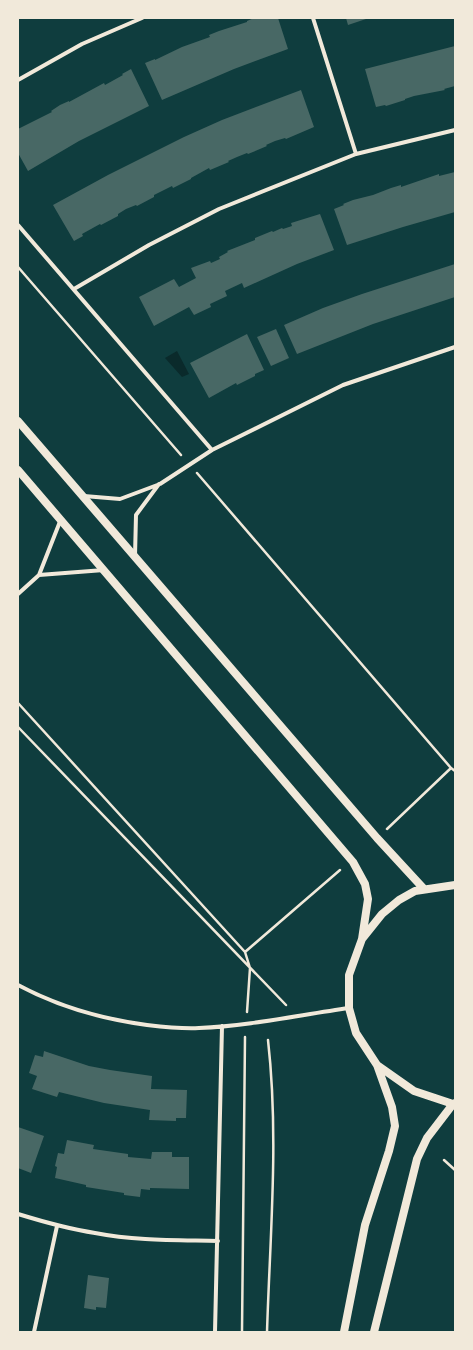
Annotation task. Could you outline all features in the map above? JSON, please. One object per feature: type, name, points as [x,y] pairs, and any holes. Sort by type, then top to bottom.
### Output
[{"type":"main road","points":[[18,421],[377,838],[424,889]]},
{"type":"main road","points":[[18,470],[353,862],[365,884],[368,899],[362,939],[349,975],[349,1008],[356,1033],[377,1065],[392,1107],[395,1126],[389,1151],[366,1224],[344,1332]]},
{"type":"main road","points":[[362,939],[382,914],[399,900],[415,891],[455,885]]},
{"type":"main road","points":[[374,1332],[417,1159],[427,1138],[454,1103],[414,1091],[377,1065]]},
{"type":"street","points":[[18,80],[82,44],[142,18]]},
{"type":"street","points":[[313,18],[356,154]]},
{"type":"street","points":[[74,289],[149,245],[220,209],[356,154],[455,130]]},
{"type":"street","points":[[18,225],[212,450]]},
{"type":"street","points":[[83,496],[120,499],[160,484],[212,450],[343,384],[455,347]]},
{"type":"street","points":[[135,556],[136,515],[160,484]]},
{"type":"street","points":[[18,594],[39,575],[61,519]]},
{"type":"street","points":[[39,575],[105,570]]},
{"type":"street","points":[[18,985],[54,1003],[98,1017],[170,1027],[198,1028],[222,1026],[349,1008]]},
{"type":"street","points":[[215,1332],[222,1026]]},
{"type":"street","points":[[18,1214],[57,1226],[97,1234],[139,1239],[218,1241]]},
{"type":"street","points":[[34,1332],[57,1226]]},
{"type":"path","points":[[18,267],[455,771]]},
{"type":"path","points":[[18,703],[245,952],[250,968],[246,1023],[242,1332]]},
{"type":"path","points":[[18,727],[296,1016]]},
{"type":"path","points":[[267,1332],[267,1299],[274,1183],[272,1074],[268,1040]]},
{"type":"path","points":[[444,1160],[455,1170]]},
{"type":"water","points":[[177,351],[189,374],[182,377],[165,358]]},
{"type":"building","points":[[254,18],[278,18],[288,49],[234,69],[162,100],[145,63],[210,37],[209,35],[247,22]]},
{"type":"building","points":[[346,18],[369,18],[348,25]]},
{"type":"building","points":[[455,46],[455,86],[444,89],[445,90],[414,96],[386,106],[376,107],[365,69]]},
{"type":"building","points":[[131,69],[149,106],[79,141],[28,171],[18,153],[18,129],[52,112],[51,111],[60,105],[69,102],[104,83],[105,85]]},
{"type":"building","points":[[301,90],[314,127],[286,139],[275,141],[266,145],[267,146],[237,157],[210,170],[209,168],[173,188],[172,186],[154,195],[154,197],[137,206],[136,205],[126,209],[118,214],[118,216],[82,234],[83,236],[74,241],[53,205],[108,175],[184,137],[222,120]]},
{"type":"building","points":[[455,172],[455,212],[347,245],[334,209],[353,200],[373,195],[391,188],[401,185],[401,187],[439,174],[439,176]]},
{"type":"building","points":[[320,214],[334,250],[297,264],[244,288],[242,283],[225,291],[227,296],[210,304],[211,307],[194,315],[189,307],[154,326],[139,297],[174,279],[179,287],[196,278],[191,268],[210,261],[211,263],[220,259],[219,257],[228,252],[227,251],[255,240],[255,238],[272,231],[273,232],[292,226],[291,223]]},
{"type":"building","points":[[455,264],[455,297],[373,324],[297,354],[284,325],[323,308],[362,294]]},
{"type":"building","points":[[276,329],[289,358],[271,366],[257,337]]},
{"type":"building","points":[[247,334],[264,370],[255,374],[255,376],[237,385],[236,383],[209,398],[190,363]]},
{"type":"building","points":[[44,1051],[89,1066],[152,1076],[151,1089],[187,1090],[186,1118],[176,1118],[176,1121],[149,1120],[150,1110],[104,1103],[59,1092],[57,1097],[32,1089],[37,1076],[29,1073],[35,1055],[43,1057]]},
{"type":"building","points":[[18,1127],[44,1136],[31,1173],[18,1168]]},
{"type":"building","points":[[67,1140],[94,1145],[93,1149],[128,1154],[128,1157],[151,1159],[152,1152],[172,1152],[172,1157],[189,1157],[189,1189],[141,1189],[140,1197],[86,1187],[86,1185],[55,1178],[57,1167],[55,1166],[58,1153],[64,1154]]},
{"type":"building","points":[[88,1275],[109,1278],[106,1308],[96,1307],[96,1310],[84,1308]]}]
